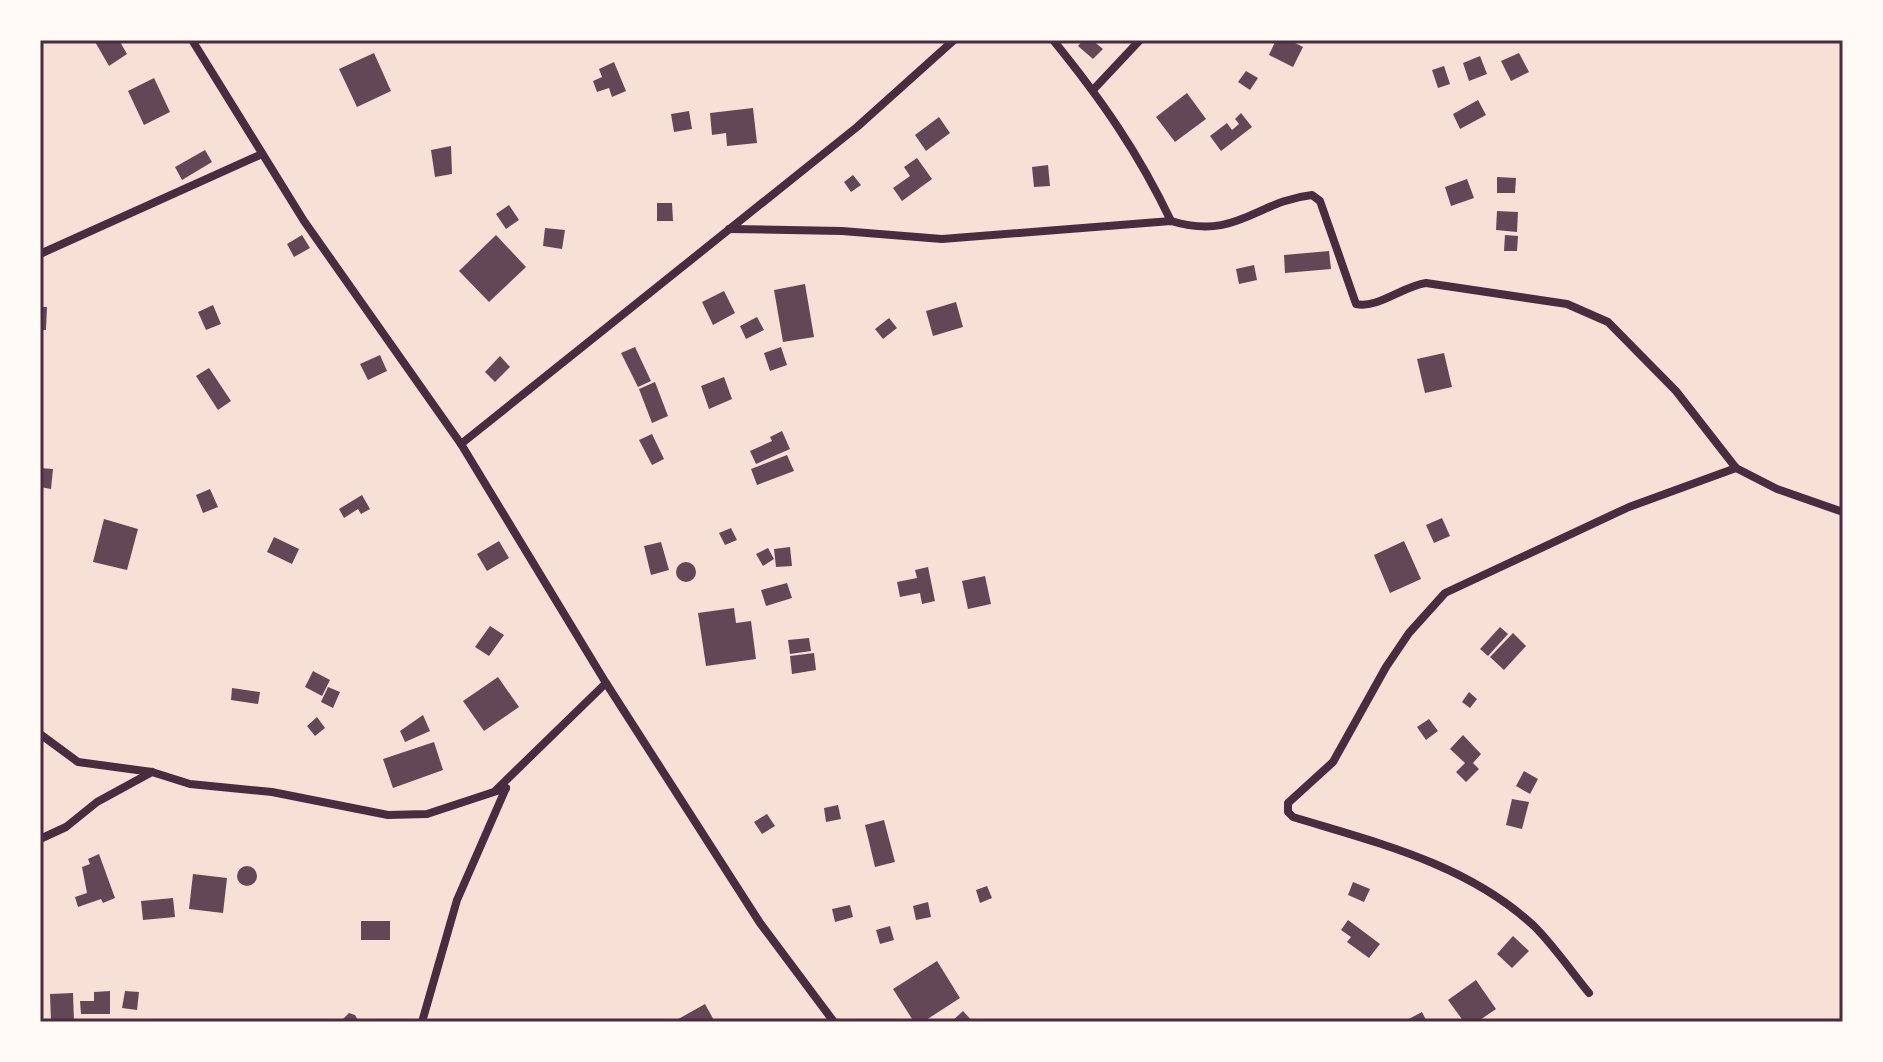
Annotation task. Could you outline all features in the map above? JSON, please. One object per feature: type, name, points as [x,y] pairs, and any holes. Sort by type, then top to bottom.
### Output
[{"type":"street","points":[[192,40],[304,221],[461,444],[606,683],[760,923],[834,1022]]},
{"type":"street","points":[[461,444],[857,127],[954,40]]},
{"type":"street","points":[[1053,40],[1093,90],[1146,170],[1171,221]]},
{"type":"street","points":[[1093,90],[1140,40]]},
{"type":"street","points":[[40,254],[262,154]]},
{"type":"street","points":[[729,229],[842,231],[942,239],[1171,221],[1196,229],[1231,225],[1312,195],[1320,201],[1356,304],[1366,305],[1413,285],[1426,283],[1567,304],[1608,322],[1642,353],[1736,468],[1777,489],[1843,512]]},
{"type":"street","points":[[1589,993],[1533,926],[1462,875],[1406,851],[1293,817],[1288,812],[1288,803],[1333,762],[1386,667],[1409,633],[1445,593],[1629,507],[1736,468]]},
{"type":"street","points":[[506,788],[496,790],[606,683]]},
{"type":"street","points":[[40,734],[78,762],[152,772],[190,784],[272,792],[388,815],[427,814],[506,788]]},
{"type":"street","points":[[40,839],[66,827],[97,802],[152,772]]},
{"type":"street","points":[[422,1022],[457,900],[506,788]]},
{"type":"building","points":[[94,40],[119,40],[127,54],[109,66]]},
{"type":"building","points":[[1083,40],[1092,40],[1103,49],[1093,59],[1078,46]]},
{"type":"building","points":[[1276,40],[1289,40],[1303,47],[1293,67],[1269,55]]},
{"type":"building","points":[[374,53],[391,91],[357,107],[339,69]]},
{"type":"building","points":[[1519,53],[1529,72],[1511,81],[1501,61]]},
{"type":"building","points":[[1480,56],[1487,74],[1469,81],[1463,63]]},
{"type":"building","points":[[614,62],[626,91],[612,97],[609,88],[597,92],[593,81],[602,77],[599,69]]},
{"type":"building","points":[[1444,66],[1450,84],[1438,88],[1432,70]]},
{"type":"building","points":[[1246,71],[1258,78],[1250,90],[1238,82]]},
{"type":"building","points":[[154,78],[170,112],[144,125],[128,91]]},
{"type":"building","points":[[1187,93],[1206,119],[1175,142],[1156,117]]},
{"type":"building","points":[[1478,100],[1486,115],[1460,129],[1453,114]]},
{"type":"building","points":[[753,108],[757,143],[727,146],[726,133],[712,135],[710,113]]},
{"type":"building","points":[[689,111],[692,129],[674,132],[671,114]]},
{"type":"building","points":[[1241,113],[1252,127],[1221,151],[1210,136],[1227,123],[1232,130],[1239,124],[1235,119]]},
{"type":"building","points":[[939,117],[950,133],[926,151],[915,135]]},
{"type":"building","points":[[451,146],[452,174],[435,177],[431,150]]},
{"type":"building","points":[[205,150],[212,162],[182,180],[175,167]]},
{"type":"building","points":[[917,158],[932,179],[902,201],[893,188],[910,176],[904,167]]},
{"type":"building","points":[[1048,165],[1050,186],[1034,187],[1032,167]]},
{"type":"building","points":[[853,175],[861,185],[851,192],[844,182]]},
{"type":"building","points":[[1497,177],[1516,178],[1515,193],[1497,193]]},
{"type":"building","points":[[1467,179],[1474,198],[1451,206],[1445,187]]},
{"type":"building","points":[[657,203],[672,203],[673,221],[657,221]]},
{"type":"building","points":[[509,205],[519,220],[506,229],[496,214]]},
{"type":"building","points":[[1497,211],[1518,212],[1517,232],[1496,230]]},
{"type":"building","points":[[545,228],[565,230],[562,249],[543,246]]},
{"type":"building","points":[[302,235],[310,248],[294,257],[287,244]]},
{"type":"building","points":[[496,235],[526,267],[489,302],[459,271]]},
{"type":"building","points":[[1505,235],[1518,236],[1517,251],[1504,251]]},
{"type":"building","points":[[1329,251],[1331,269],[1285,273],[1284,255]]},
{"type":"building","points":[[1254,265],[1257,280],[1239,284],[1236,269]]},
{"type":"building","points":[[805,284],[814,337],[783,342],[774,290]]},
{"type":"building","points":[[724,291],[735,313],[713,325],[702,302]]},
{"type":"building","points":[[956,302],[963,327],[933,336],[926,311]]},
{"type":"building","points":[[213,305],[221,324],[206,330],[198,312]]},
{"type":"building","points":[[40,307],[47,307],[46,330],[40,330]]},
{"type":"building","points":[[757,317],[764,330],[746,339],[740,326]]},
{"type":"building","points":[[889,318],[897,328],[883,339],[875,329]]},
{"type":"building","points":[[635,347],[651,381],[638,387],[621,353]]},
{"type":"building","points":[[781,347],[787,365],[770,371],[764,353]]},
{"type":"building","points":[[1444,353],[1452,387],[1425,393],[1417,359]]},
{"type":"building","points":[[380,355],[387,371],[368,380],[360,364]]},
{"type":"building","points":[[500,356],[510,367],[495,382],[485,372]]},
{"type":"building","points":[[209,368],[231,401],[218,410],[196,376]]},
{"type":"building","points":[[724,377],[732,399],[709,409],[701,386]]},
{"type":"building","points":[[655,382],[668,416],[652,423],[639,389]]},
{"type":"building","points":[[782,431],[790,449],[756,464],[750,451],[772,441],[770,437]]},
{"type":"building","points":[[652,434],[664,459],[652,465],[639,440]]},
{"type":"building","points":[[787,455],[794,471],[757,485],[751,469]]},
{"type":"building","points":[[40,468],[53,469],[51,489],[40,487]]},
{"type":"building","points":[[210,489],[218,507],[203,513],[196,495]]},
{"type":"building","points":[[362,495],[370,509],[361,514],[358,509],[344,518],[339,509]]},
{"type":"building","points":[[1442,518],[1450,536],[1434,543],[1426,525]]},
{"type":"building","points":[[104,519],[138,529],[127,570],[93,562]]},
{"type":"building","points":[[731,528],[737,540],[725,545],[719,533]]},
{"type":"building","points":[[274,537],[299,549],[292,564],[267,552]]},
{"type":"building","points":[[499,541],[509,558],[487,571],[477,554]]},
{"type":"building","points":[[1404,541],[1421,579],[1390,593],[1374,555]]},
{"type":"building","points":[[661,542],[669,570],[651,575],[644,546]]},
{"type":"building","points":[[790,547],[792,566],[776,567],[774,549]]},
{"type":"building","points":[[768,548],[774,559],[763,566],[756,554]]},
{"type":"building","points":[[686,562],[693,565],[696,572],[693,579],[686,582],[679,579],[676,572],[679,565]]},
{"type":"building","points":[[928,567],[935,601],[922,604],[920,593],[900,597],[897,582],[917,578],[915,570]]},
{"type":"building","points":[[985,576],[991,604],[968,609],[962,581]]},
{"type":"building","points":[[787,583],[792,598],[766,606],[761,590]]},
{"type":"building","points":[[734,608],[736,623],[751,621],[756,659],[706,666],[698,613]]},
{"type":"building","points":[[490,626],[504,635],[489,656],[475,647]]},
{"type":"building","points":[[1500,627],[1508,634],[1488,656],[1480,649]]},
{"type":"building","points":[[1513,633],[1526,646],[1504,670],[1490,657]]},
{"type":"building","points":[[809,638],[811,651],[790,654],[788,640]]},
{"type":"building","points":[[814,653],[816,670],[792,674],[790,656]]},
{"type":"building","points":[[313,671],[330,680],[322,696],[305,687]]},
{"type":"building","points":[[498,677],[519,707],[484,731],[463,701]]},
{"type":"building","points":[[328,687],[340,692],[333,708],[321,702]]},
{"type":"building","points":[[232,688],[260,692],[258,704],[231,700]]},
{"type":"building","points":[[1469,692],[1477,699],[1470,708],[1462,702]]},
{"type":"building","points":[[423,715],[430,731],[405,742],[400,731]]},
{"type":"building","points":[[317,717],[325,728],[315,736],[307,726]]},
{"type":"building","points":[[1429,719],[1438,731],[1426,740],[1417,727]]},
{"type":"building","points":[[1463,735],[1481,754],[1473,763],[1479,769],[1466,782],[1456,772],[1465,763],[1450,749]]},
{"type":"building","points":[[434,742],[443,770],[393,788],[383,759]]},
{"type":"building","points":[[1524,771],[1538,779],[1530,794],[1516,786]]},
{"type":"building","points":[[1512,799],[1529,802],[1522,829],[1506,825]]},
{"type":"building","points":[[838,805],[841,819],[826,822],[824,808]]},
{"type":"building","points":[[767,814],[775,826],[762,834],[754,822]]},
{"type":"building","points":[[884,820],[895,862],[875,867],[865,825]]},
{"type":"building","points":[[99,854],[115,898],[78,907],[75,897],[87,893],[82,867],[90,864],[88,859]]},
{"type":"building","points":[[243,866],[251,866],[257,876],[251,886],[243,886],[237,880],[237,872]]},
{"type":"building","points":[[193,874],[227,878],[223,913],[189,909]]},
{"type":"building","points":[[1353,882],[1370,889],[1364,902],[1348,895]]},
{"type":"building","points":[[987,886],[992,898],[980,903],[976,890]]},
{"type":"building","points":[[173,898],[175,917],[143,920],[141,901]]},
{"type":"building","points":[[928,902],[931,917],[916,920],[913,906]]},
{"type":"building","points":[[850,905],[853,917],[835,922],[832,909]]},
{"type":"building","points":[[1348,920],[1380,944],[1369,958],[1347,942],[1351,937],[1341,930]]},
{"type":"building","points":[[361,921],[390,921],[390,940],[361,940]]},
{"type":"building","points":[[890,926],[894,940],[880,944],[876,930]]},
{"type":"building","points":[[1513,936],[1529,951],[1512,968],[1497,954]]},
{"type":"building","points":[[937,961],[960,998],[923,1022],[914,1022],[893,989]]},
{"type":"building","points":[[1476,980],[1496,1009],[1477,1022],[1464,1022],[1448,1000]]},
{"type":"building","points":[[110,991],[110,1014],[81,1014],[80,1001],[94,1001],[94,992]]},
{"type":"building","points":[[125,991],[139,992],[137,1010],[122,1008]]},
{"type":"building","points":[[73,993],[74,1022],[51,1022],[50,994]]},
{"type":"building","points":[[705,1004],[715,1022],[673,1022]]},
{"type":"building","points":[[963,1011],[973,1022],[951,1022]]},
{"type":"building","points":[[1422,1012],[1427,1022],[1403,1022]]},
{"type":"building","points":[[349,1013],[355,1015],[359,1022],[340,1022]]}]
